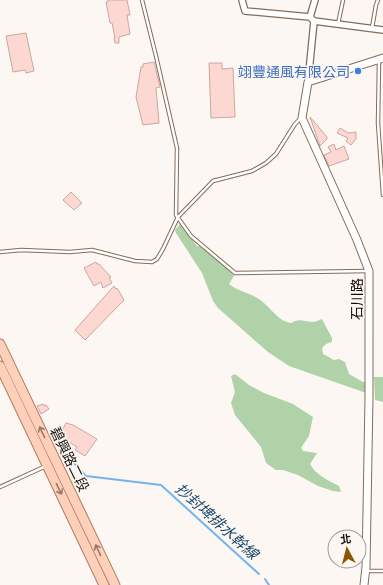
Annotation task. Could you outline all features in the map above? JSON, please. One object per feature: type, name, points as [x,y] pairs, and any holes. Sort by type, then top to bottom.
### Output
[{"type":"main road","name":"碧興路二段","points":[[0,344],[115,585]]},
{"type":"main road","name":"碧興路二段","points":[[0,366],[104,585]]},
{"type":"street","points":[[242,0],[245,11],[312,19],[338,25],[383,30]]},
{"type":"street","points":[[302,118],[308,82],[312,19],[315,0]]},
{"type":"street","points":[[308,82],[381,59]]},
{"type":"street","name":"石川路","points":[[302,118],[357,240],[369,271],[369,397],[366,571],[364,585]]},
{"type":"lane","points":[[142,0],[177,148],[176,215],[191,236],[235,273],[369,271]]},
{"type":"lane","points":[[338,25],[343,0]]},
{"type":"lane","points":[[372,29],[378,0]]},
{"type":"lane","points":[[381,59],[378,123],[383,195]]},
{"type":"lane","points":[[0,252],[21,250],[70,252],[92,250],[134,261],[152,262],[157,258],[163,249],[178,217],[213,181],[252,171],[266,163],[276,154],[295,124],[302,118]]},
{"type":"lane","points":[[0,487],[47,466],[60,469]]},
{"type":"lane","points":[[366,571],[383,571]]},
{"type":"green space","points":[[180,224],[197,246],[202,246],[234,276],[229,284],[233,287],[260,300],[280,318],[287,322],[291,323],[299,320],[313,322],[322,319],[332,338],[332,342],[326,344],[322,348],[323,354],[334,360],[339,359],[345,362],[349,374],[363,382],[367,382],[369,394],[289,366],[268,352],[218,308],[213,301],[202,273],[176,233],[175,230]]},
{"type":"green space","points":[[235,374],[249,385],[264,393],[293,404],[313,417],[309,436],[301,448],[303,451],[317,453],[310,464],[319,474],[339,486],[341,492],[318,486],[298,475],[283,470],[276,470],[266,463],[261,447],[235,415],[231,403],[235,392],[231,376]]},
{"type":"green space","points":[[374,377],[383,377],[383,402],[375,400]]},
{"type":"building","points":[[108,0],[127,0],[130,15],[127,15],[130,34],[119,37],[119,43],[115,43],[112,23],[110,23],[106,2],[108,2]]},
{"type":"building","points":[[26,33],[34,71],[26,73],[25,70],[13,72],[6,36]]},
{"type":"building","points":[[154,62],[160,87],[156,88],[159,123],[143,125],[136,97],[141,67],[143,67],[143,64]]},
{"type":"building","points":[[209,63],[222,63],[222,69],[233,68],[235,117],[211,118]]},
{"type":"building","points":[[310,117],[327,137],[327,139],[320,146]]},
{"type":"building","points":[[340,128],[348,133],[356,132],[356,139],[351,145],[346,141],[348,138],[337,133]]},
{"type":"building","points":[[334,144],[336,150],[344,146],[349,159],[329,166],[324,155],[331,152],[328,147]]},
{"type":"building","points":[[71,192],[82,203],[74,210],[63,200]]},
{"type":"building","points":[[96,262],[111,277],[109,278],[112,283],[103,288],[101,282],[94,286],[84,268]]},
{"type":"building","points":[[114,286],[116,289],[117,288],[124,300],[85,340],[75,330]]},
{"type":"building","points":[[43,404],[49,409],[41,414],[37,406]]},
{"type":"building","points":[[66,423],[73,425],[97,439],[85,456],[75,450],[77,447],[64,439],[62,441],[58,439]]},
{"type":"waterway","name":"抄封埤排水幹線","points":[[71,460],[86,476],[161,485],[259,574]]},
{"type":"waterway","name":"抄封埤排水幹線","points":[[265,579],[269,585]]},
{"type":"place","name":"翊豐通風有限公司","points":[[358,71]]}]
